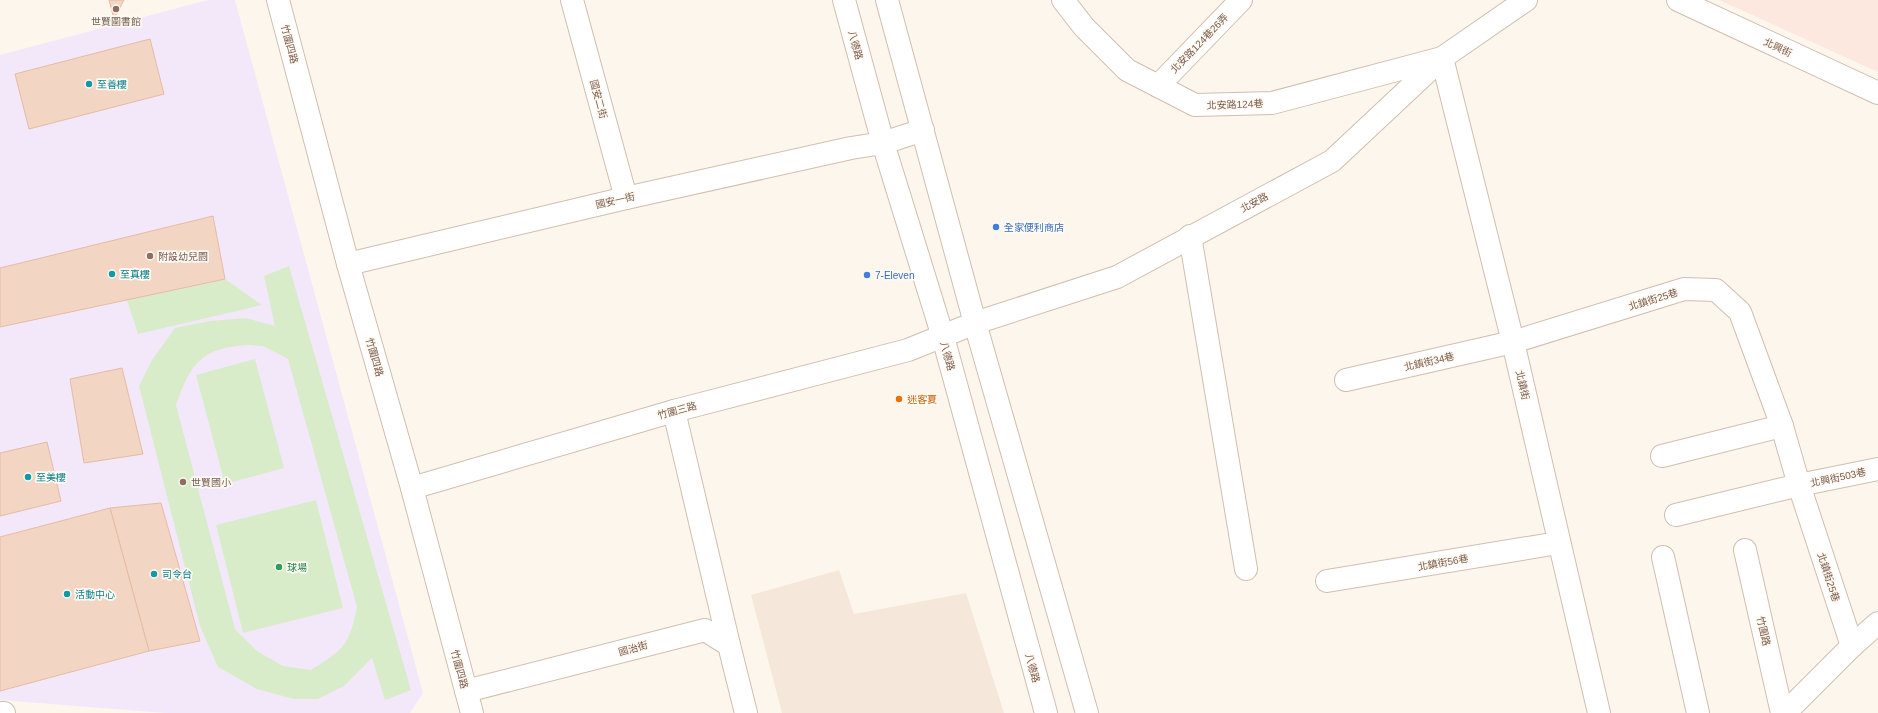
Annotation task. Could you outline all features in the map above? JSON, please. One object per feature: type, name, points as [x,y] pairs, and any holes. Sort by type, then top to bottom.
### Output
[{"type":"street","name":"竹圍四路","points":[[278,0],[348,264],[412,488],[472,713]]},
{"type":"street","name":"國安二街","points":[[572,0],[626,198]]},
{"type":"street","name":"八德路","points":[[844,0],[883,144],[942,337],[1046,713]]},
{"type":"street","points":[[887,0],[974,323],[1087,713]]},
{"type":"street","name":"北安路124巷","points":[[1063,0],[1084,27],[1127,70],[1195,106],[1272,103],[1442,58]]},
{"type":"street","name":"北安路124巷26弄","points":[[1158,86],[1241,0]]},
{"type":"street","name":"北安路","points":[[942,337],[974,323],[1117,277],[1190,236],[1332,161],[1442,58],[1526,0]]},
{"type":"street","name":"北興街","points":[[1678,0],[1878,93]]},
{"type":"street","name":"北鎮街","points":[[1442,58],[1513,342],[1558,543],[1599,713]]},
{"type":"street","name":"國安一街","points":[[348,264],[626,198],[850,148],[883,144],[923,130]]},
{"type":"street","points":[[1190,236],[1246,569]]},
{"type":"street","name":"北鎮街25巷","points":[[1513,342],[1684,289],[1716,290],[1740,312],[1782,426],[1799,485],[1852,646]]},
{"type":"street","name":"竹圍三路","points":[[412,488],[674,411],[908,350],[942,337]]},
{"type":"street","name":"北鎮街34巷","points":[[1346,380],[1513,342]]},
{"type":"street","points":[[674,411],[746,713]]},
{"type":"street","points":[[1662,456],[1782,426]]},
{"type":"street","name":"北興街503巷","points":[[1799,485],[1878,469]]},
{"type":"street","points":[[1676,515],[1799,485]]},
{"type":"street","name":"北鎮街56巷","points":[[1328,581],[1558,543]]},
{"type":"street","name":"竹圍路","points":[[1745,550],[1784,713]]},
{"type":"street","points":[[1662,557],[1698,713]]},
{"type":"street","name":"竹圍路","points":[[1784,713],[1852,646],[1878,624]]},
{"type":"street","name":"國治街","points":[[466,691],[705,630],[729,645]]},
{"type":"shaded area","name":"世賢國小","points":[[208,0],[235,0],[423,693],[410,713],[166,713],[0,700],[0,55]]},
{"type":"shaded area","points":[[1719,0],[1878,0],[1878,72]]},
{"type":"shaded area","points":[[839,570],[854,614],[966,593],[1004,713],[782,713],[751,595]]},
{"type":"green space","points":[[289,266],[411,690],[385,700],[372,658],[344,686],[318,699],[294,699],[257,689],[218,667],[200,626],[139,386],[152,360],[175,328],[210,321],[246,318],[275,326],[264,276]],"holes":[[[248,345],[263,346],[288,359],[357,607],[348,639],[331,657],[311,670],[283,666],[257,651],[235,629],[176,405],[187,378],[200,360],[209,354],[232,347]]]},
{"type":"green space","points":[[225,279],[262,305],[138,334],[127,300]]},
{"type":"green space","points":[[255,359],[284,468],[225,484],[196,375]]},
{"type":"green space","name":"球場","points":[[316,500],[343,608],[243,633],[216,525]]},
{"type":"building","name":"世賢圖書館","points":[[109,0],[124,0],[114,19]]},
{"type":"building","name":"至善樓","points":[[150,39],[164,94],[29,129],[15,74]]},
{"type":"building","name":"至真樓","points":[[213,216],[225,279],[0,327],[0,268]]},
{"type":"building","points":[[122,368],[143,454],[84,463],[70,379]]},
{"type":"building","name":"至美樓","points":[[47,442],[61,501],[0,516],[0,453]]},
{"type":"building","name":"司令台","points":[[161,503],[200,641],[149,651],[110,508]]},
{"type":"building","name":"活動中心","points":[[110,508],[149,651],[0,691],[0,537]]},
{"type":"place","name":"世賢圖書館","points":[[116,9]]},
{"type":"place","name":"至善樓","points":[[89,84]]},
{"type":"place","name":"全家便利商店","points":[[996,227]]},
{"type":"place","name":"附設幼兒園","points":[[150,256]]},
{"type":"place","name":"至真樓","points":[[112,274]]},
{"type":"place","name":"7-Eleven","points":[[867,275]]},
{"type":"place","name":"迷客夏","points":[[899,399]]},
{"type":"place","name":"至美樓","points":[[28,477]]},
{"type":"place","name":"世賢國小","points":[[183,482]]},
{"type":"place","name":"球場","points":[[279,567]]},
{"type":"place","name":"司令台","points":[[154,574]]},
{"type":"place","name":"活動中心","points":[[67,594]]}]
